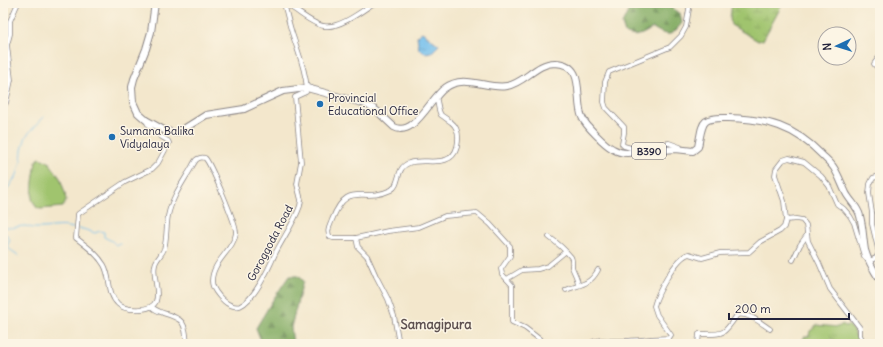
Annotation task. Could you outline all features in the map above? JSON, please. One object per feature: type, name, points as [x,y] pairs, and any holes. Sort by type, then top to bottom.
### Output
[{"type":"main road","name":"B390","points":[[155,3],[151,32],[132,87],[133,102],[138,114],[164,130],[175,133],[206,115],[244,109],[283,91],[306,88],[366,104],[377,111],[394,127],[405,129],[413,124],[441,90],[454,83],[465,82],[505,87],[518,82],[541,67],[549,64],[560,64],[568,68],[576,77],[580,111],[584,122],[612,149],[628,153],[676,149],[684,151]]},
{"type":"main road","points":[[684,151],[696,150],[698,147],[702,125],[705,121],[714,117],[741,118],[767,122],[784,127],[804,138],[832,166],[846,194],[858,210],[865,249],[880,280]]},
{"type":"street","points":[[6,103],[11,80],[7,45],[10,34],[10,21],[18,3]]},
{"type":"street","points":[[284,3],[294,39],[306,73],[306,88]]},
{"type":"street","points":[[290,3],[292,8],[324,26],[338,24],[349,20],[374,3]]},
{"type":"street","points":[[684,151],[680,147],[669,143],[631,148],[624,146],[622,144],[624,127],[606,108],[604,102],[604,82],[609,72],[670,47],[681,36],[686,27],[690,3]]},
{"type":"street","points":[[880,56],[874,64],[880,70]]},
{"type":"street","name":"Goroggoda Road","points":[[152,307],[156,302],[155,264],[164,250],[168,216],[172,203],[179,188],[197,160],[202,158],[205,158],[209,163],[236,229],[235,239],[215,267],[212,280],[213,287],[224,302],[235,306],[240,306],[249,298],[266,276],[300,206],[301,200],[297,184],[301,162],[294,97],[306,92],[306,88]]},
{"type":"street","points":[[436,97],[440,114],[456,128],[458,137],[457,148],[453,155],[447,160],[408,163],[401,168],[392,189],[373,195],[350,195],[342,200],[336,211],[328,234],[332,238],[356,238],[388,231],[419,227],[445,216],[477,213],[490,224],[510,246],[510,256],[501,268],[502,274],[512,285],[512,322],[525,328],[546,344]]},
{"type":"street","points":[[146,120],[154,132],[169,143],[158,163],[152,169],[125,182],[78,214],[76,238],[93,250],[104,266],[112,296],[117,304],[130,309],[152,307],[155,310],[175,316],[181,320],[186,329],[188,344]]},
{"type":"street","points":[[592,343],[600,339],[622,342],[649,338],[669,338],[671,335],[657,314],[654,306],[666,281],[681,258],[689,254],[702,258],[720,253],[749,252],[760,242],[780,231],[784,227],[786,220],[784,201],[775,175],[776,169],[783,160],[789,158],[804,162],[821,176],[829,186],[837,204],[844,209],[854,223],[864,256],[870,261],[876,258],[879,253],[872,224],[869,193],[870,184],[873,178],[880,176]]},
{"type":"street","points":[[786,220],[802,220],[806,225],[808,241],[830,289],[860,328],[860,335],[864,344]]},
{"type":"street","points":[[793,260],[800,245],[807,235]]},
{"type":"street","points":[[356,238],[358,247],[367,256],[388,299],[394,316],[399,344]]},
{"type":"street","points":[[550,238],[571,258],[578,285]]},
{"type":"street","points":[[507,279],[522,270],[538,269],[548,266],[565,252]]},
{"type":"street","points":[[566,290],[578,285],[584,285],[595,275],[598,270]]},
{"type":"street","points":[[698,344],[699,334],[714,335],[726,331],[737,315],[741,314],[756,320],[770,329]]},
{"type":"green space","points":[[629,3],[672,3],[674,10],[680,13],[682,23],[675,31],[669,34],[662,33],[653,28],[636,36],[629,35],[625,33],[622,24],[628,12]]},
{"type":"green space","points":[[732,3],[783,3],[763,40],[758,41],[731,25],[730,18]]},
{"type":"green space","points":[[40,158],[49,162],[60,178],[66,201],[63,207],[40,209],[36,207],[32,199],[36,161]]},
{"type":"green space","points":[[289,276],[298,276],[303,281],[291,327],[293,344],[261,344],[262,343],[256,328]]},
{"type":"green space","points":[[843,324],[845,326],[849,325],[862,344],[836,343],[835,340],[832,339],[806,342],[803,339],[804,337],[809,336],[810,331],[816,325],[838,327]]},
{"type":"water","points":[[422,32],[439,45],[432,52],[425,53],[419,49],[417,36]]},
{"type":"waterway","points":[[3,195],[17,175],[26,136],[44,117]]},
{"type":"waterway","points":[[3,226],[8,228],[25,226],[34,228],[63,226],[73,228]]},
{"type":"waterway","points":[[79,228],[95,233],[100,231],[104,232],[104,237],[116,245],[121,244]]},
{"type":"waterway","points":[[3,231],[10,240],[7,246],[19,256]]},
{"type":"place","name":"Provincial Educational Office","points":[[320,104]]},
{"type":"place","name":"Sumana Balika Vidyalaya","points":[[112,137]]},
{"type":"district","name":"Samagipura","points":[[436,324]]}]
